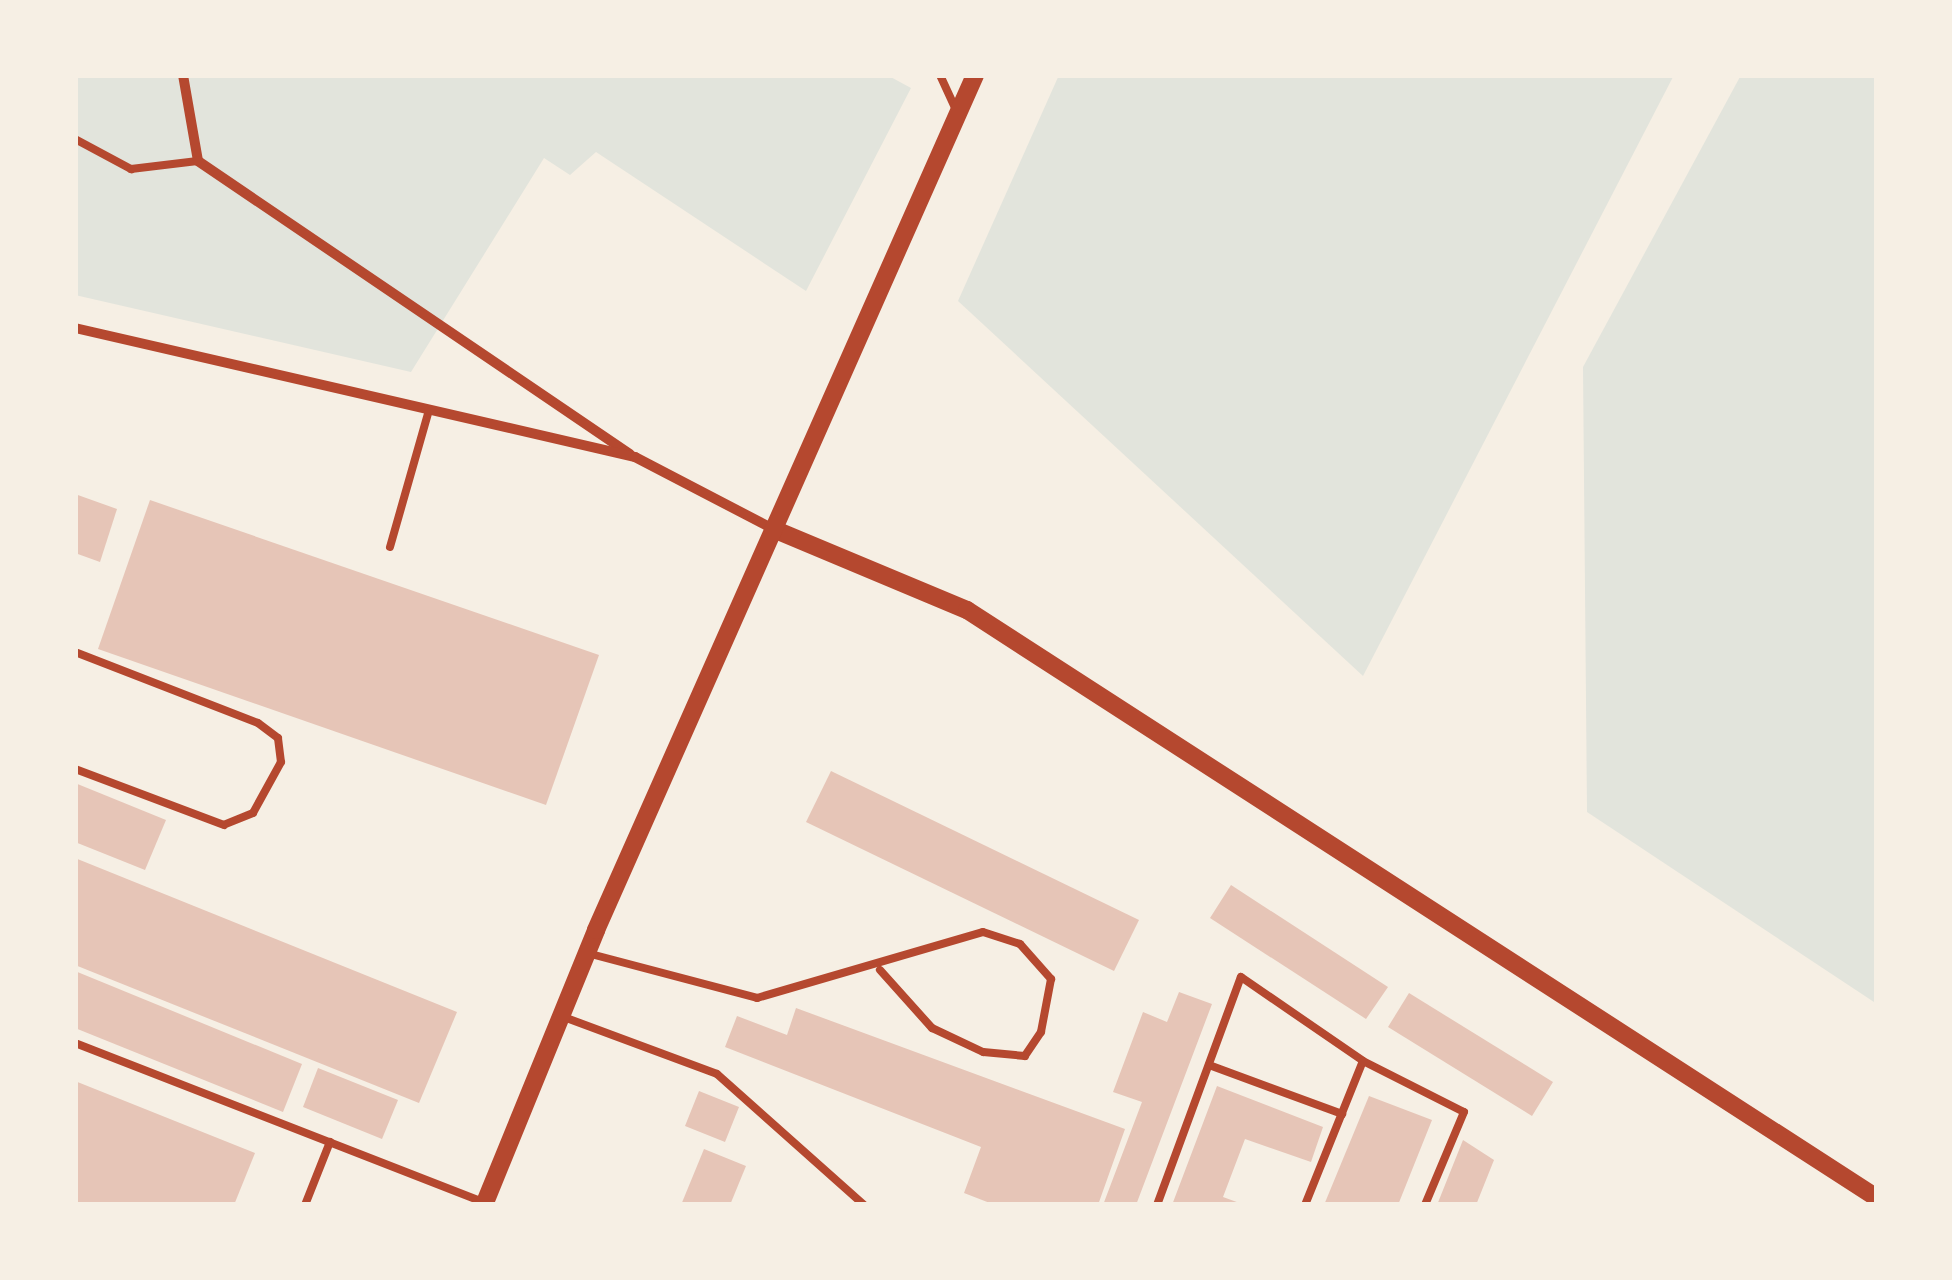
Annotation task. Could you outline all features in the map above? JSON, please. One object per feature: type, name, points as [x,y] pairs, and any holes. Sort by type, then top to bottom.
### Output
[{"type":"street","points":[[183,75],[198,161],[635,457],[778,531],[967,610],[1877,1198]]},
{"type":"street","points":[[485,1204],[587,954],[778,531],[975,75]]},
{"type":"street","points":[[75,328],[635,457]]},
{"type":"lane","points":[[940,75],[958,114]]},
{"type":"lane","points":[[75,139],[132,170],[198,161]]},
{"type":"lane","points":[[390,547],[429,410]]},
{"type":"lane","points":[[75,652],[258,722],[278,738],[281,762],[253,813],[224,826],[75,769]]},
{"type":"lane","points":[[587,954],[757,998],[880,970],[983,932],[1020,944],[1051,979],[1041,1032],[1025,1056],[983,1052],[932,1028],[880,970]]},
{"type":"lane","points":[[1158,1205],[1240,977],[1363,1061],[1464,1112],[1425,1205]]},
{"type":"lane","points":[[561,1016],[717,1074],[864,1205]]},
{"type":"lane","points":[[75,1042],[485,1204]]},
{"type":"lane","points":[[1304,1205],[1363,1061]]},
{"type":"lane","points":[[1209,1064],[1342,1114]]},
{"type":"lane","points":[[305,1205],[330,1142]]},
{"type":"shaded area","points":[[75,75],[887,75],[911,88],[806,291],[596,152],[570,175],[544,158],[411,372],[75,295]]},
{"type":"shaded area","points":[[1059,75],[1674,75],[1363,676],[958,301]]},
{"type":"shaded area","points":[[1741,75],[1877,75],[1877,1004],[1587,812],[1583,367]]},
{"type":"building","points":[[75,494],[117,509],[100,562],[75,553]]},
{"type":"building","points":[[150,500],[599,655],[546,805],[98,649]]},
{"type":"building","points":[[831,771],[1139,920],[1114,971],[806,822]]},
{"type":"building","points":[[75,783],[166,820],[145,870],[75,842]]},
{"type":"building","points":[[75,858],[457,1012],[419,1103],[75,965]]},
{"type":"building","points":[[1231,885],[1388,987],[1366,1019],[1210,918]]},
{"type":"building","points":[[75,971],[302,1064],[283,1112],[75,1028]]},
{"type":"building","points":[[1179,992],[1212,1004],[1136,1205],[1103,1205],[1142,1102],[1113,1092],[1143,1012],[1167,1022]]},
{"type":"building","points":[[1409,993],[1553,1082],[1532,1116],[1388,1027]]},
{"type":"building","points":[[796,1008],[1125,1129],[1098,1205],[995,1205],[964,1193],[981,1147],[725,1047],[737,1016],[787,1035]]},
{"type":"building","points":[[318,1068],[398,1100],[382,1139],[303,1107]]},
{"type":"building","points":[[75,1081],[255,1153],[234,1205],[75,1205]]},
{"type":"building","points":[[1217,1086],[1323,1127],[1311,1162],[1245,1139],[1223,1197],[1245,1205],[1172,1205]]},
{"type":"building","points":[[699,1091],[739,1107],[725,1142],[685,1126]]},
{"type":"building","points":[[1369,1096],[1432,1120],[1398,1205],[1324,1205]]},
{"type":"building","points":[[1463,1140],[1494,1160],[1476,1205],[1437,1205]]},
{"type":"building","points":[[704,1149],[746,1166],[730,1205],[681,1205]]}]
